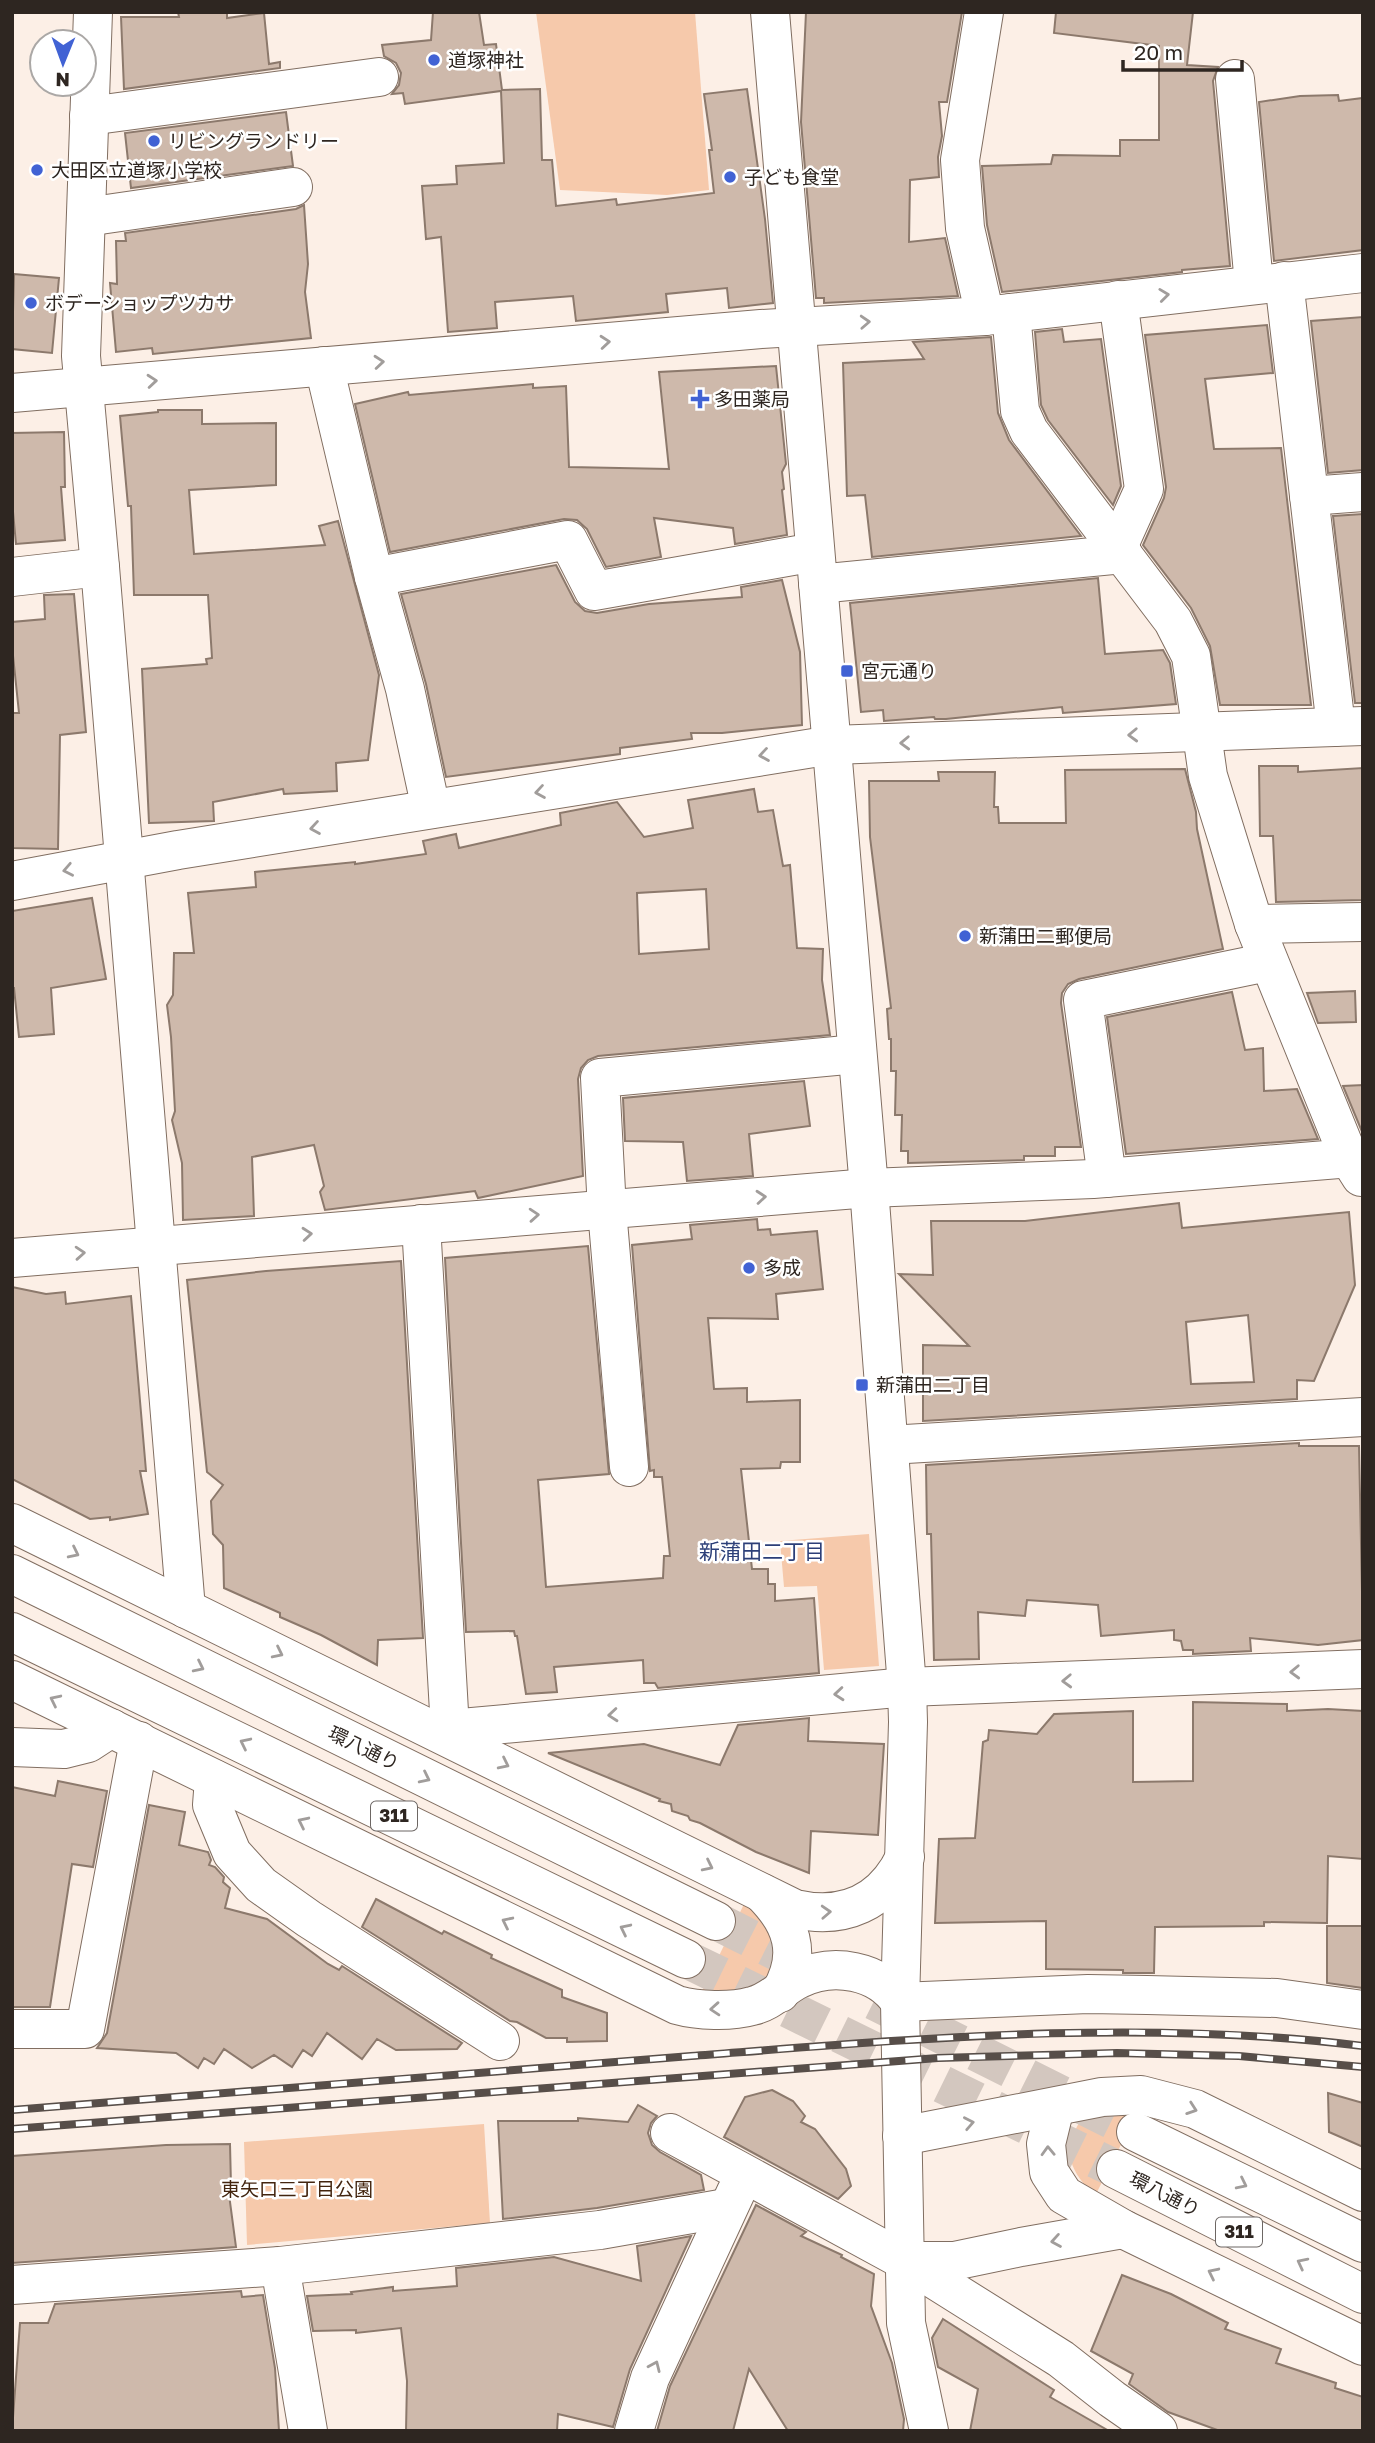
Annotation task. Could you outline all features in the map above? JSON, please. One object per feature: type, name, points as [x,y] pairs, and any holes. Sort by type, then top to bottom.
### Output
[{"type":"street","points":[[93,12],[81,356],[186,1609]]},
{"type":"street","points":[[770,12],[869,1188],[907,1687],[900,2002],[906,2323],[929,2431]]},
{"type":"street","points":[[12,1258],[869,1188],[1358,1165],[1268,962],[1254,924],[1208,776],[1191,656],[1173,621],[1029,431],[1020,411],[998,314],[965,228],[960,160],[984,12]]},
{"type":"street","points":[[89,116],[379,77]]},
{"type":"street","points":[[12,881],[123,859],[832,745],[1349,727],[1235,79]]},
{"type":"street","points":[[86,218],[293,187]]},
{"type":"street","points":[[12,393],[796,326],[998,314],[1363,273]]},
{"type":"street","points":[[1118,300],[1144,489],[1121,550]]},
{"type":"street","points":[[324,366],[374,577],[405,689],[431,809]]},
{"type":"street","points":[[1309,496],[1363,492]]},
{"type":"street","points":[[374,577],[568,540],[594,591],[816,568],[1121,550]]},
{"type":"street","points":[[12,577],[100,567]]},
{"type":"street","points":[[1254,924],[1363,922]]},
{"type":"street","points":[[1107,1178],[1083,1000],[1268,962]]},
{"type":"street","points":[[629,1467],[607,1210],[600,1078],[857,1054]]},
{"type":"street","points":[[421,1224],[448,1732]]},
{"type":"street","points":[[889,1445],[1363,1417]]},
{"type":"street","points":[[12,1523],[186,1609],[448,1732],[762,1893],[804,1911],[827,1914],[844,1911],[875,1897],[897,1873],[905,1857]]},
{"type":"street","name":"環八通り","points":[[12,1574],[716,1921]]},
{"type":"street","name":"311","points":[[12,1632],[687,1959]]},
{"type":"street","points":[[448,1732],[907,1687],[1363,1669]]},
{"type":"street","points":[[12,1680],[677,2006],[703,2010],[751,2007],[780,1993],[798,1979],[818,1972],[851,1971],[880,1981],[892,1990],[900,2002]]},
{"type":"street","points":[[12,1747],[64,1749],[125,1735]]},
{"type":"street","points":[[12,2029],[85,2029],[125,1735]]},
{"type":"street","points":[[214,1779],[212,1805],[224,1835],[232,1853],[261,1885],[309,1919],[500,2041]]},
{"type":"street","points":[[762,1893],[777,1908],[788,1925],[792,1943],[793,1962],[789,1978],[780,1993]]},
{"type":"street","points":[[900,2002],[1088,1993],[1277,1998],[1363,2010]]},
{"type":"street","points":[[902,2136],[1102,2097],[1141,2095],[1195,2109],[1363,2192]]},
{"type":"street","points":[[1055,2107],[1046,2144],[1049,2172],[1064,2195],[1123,2229],[1363,2346]]},
{"type":"street","name":"311","points":[[1136,2132],[1363,2243]]},
{"type":"street","points":[[670,2133],[905,2261],[1061,2359],[1158,2431]]},
{"type":"street","name":"環八通り","points":[[1116,2169],[1363,2294]]},
{"type":"street","points":[[634,2431],[650,2378],[726,2208],[745,2176]]},
{"type":"street","points":[[12,2285],[280,2266],[600,2230],[726,2208]]},
{"type":"street","points":[[905,2261],[954,2261],[1123,2229]]},
{"type":"street","points":[[280,2266],[308,2431]]},
{"type":"green space","points":[[536,12],[695,12],[709,190],[667,195],[560,190]]},
{"type":"green space","points":[[869,1534],[879,1666],[824,1670],[817,1586],[784,1587],[780,1541]]},
{"type":"green space","points":[[745,1902],[765,1916],[776,1942],[773,1972],[739,1989],[702,1991]]},
{"type":"green space","points":[[1138,2111],[1095,2196],[1074,2170],[1071,2161],[1071,2142],[1075,2131],[1081,2120]]},
{"type":"green space","name":"東矢口三丁目公園","points":[[484,2124],[490,2223],[247,2245],[244,2142]]},
{"type":"building","points":[[178,12],[227,12],[227,18],[264,13],[269,64],[280,62],[280,68],[124,89],[121,17],[179,17]]},
{"type":"building","points":[[433,12],[479,12],[484,45],[496,44],[502,90],[540,89],[542,160],[552,160],[556,206],[616,199],[617,205],[714,193],[709,150],[712,150],[704,94],[747,89],[765,219],[773,303],[729,308],[727,288],[666,294],[668,312],[576,321],[573,296],[495,302],[497,328],[448,332],[441,237],[426,239],[422,186],[457,184],[456,166],[504,163],[501,91],[405,104],[403,93],[392,94],[399,85],[401,73],[396,63],[384,56],[382,45],[431,40]]},
{"type":"building","points":[[806,12],[962,12],[947,102],[939,102],[942,136],[938,157],[939,177],[910,180],[909,242],[945,238],[958,296],[824,303],[824,298],[816,298],[801,122]]},
{"type":"building","points":[[1056,12],[1193,12],[1187,65],[1218,67],[1213,81],[1230,266],[1002,292],[987,225],[982,166],[1051,164],[1053,155],[1120,156],[1120,140],[1159,140],[1159,46],[1054,33]]},
{"type":"building","points":[[1338,95],[1339,101],[1363,98],[1363,250],[1274,261],[1259,102],[1300,96]]},
{"type":"building","points":[[286,112],[293,166],[131,188],[125,133]]},
{"type":"building","points":[[304,205],[308,264],[305,292],[311,338],[153,354],[152,348],[116,352],[110,283],[117,284],[116,241],[126,241],[125,233],[296,209]]},
{"type":"building","points":[[14,274],[59,278],[52,353],[12,349]]},
{"type":"building","points":[[1363,317],[1363,470],[1328,473],[1311,321]]},
{"type":"building","points":[[1267,325],[1273,373],[1205,379],[1214,449],[1281,448],[1311,705],[1220,705],[1210,646],[1191,608],[1143,545],[1164,498],[1166,487],[1145,335]]},
{"type":"building","points":[[1062,329],[1064,342],[1101,339],[1121,486],[1113,505],[1048,420],[1041,405],[1035,332]]},
{"type":"building","points":[[991,337],[998,413],[1009,440],[1081,536],[872,557],[865,495],[847,496],[843,363],[924,359],[913,342]]},
{"type":"building","points":[[776,366],[786,464],[782,472],[782,490],[787,535],[735,544],[733,528],[654,518],[661,557],[606,567],[587,529],[577,520],[564,519],[390,552],[355,404],[408,392],[409,395],[533,384],[533,388],[566,386],[569,467],[669,469],[659,372]]},
{"type":"building","points":[[158,410],[202,410],[202,424],[276,423],[276,485],[189,490],[194,554],[325,545],[319,526],[338,521],[379,675],[368,760],[336,763],[337,791],[284,794],[283,789],[213,802],[214,821],[149,823],[142,669],[207,664],[206,659],[212,658],[208,595],[134,595],[131,506],[128,506],[120,416]]},
{"type":"building","points":[[64,432],[65,487],[61,487],[65,540],[16,544],[12,501],[12,433]]},
{"type":"building","points":[[1363,514],[1363,703],[1355,703],[1333,516]]},
{"type":"building","points":[[556,565],[575,602],[585,611],[597,613],[649,604],[742,597],[741,587],[782,580],[800,652],[802,725],[722,733],[691,733],[692,739],[620,748],[620,754],[446,777],[426,684],[401,594]]},
{"type":"building","points":[[1098,578],[1105,654],[1163,650],[1170,663],[1176,704],[1063,713],[1062,707],[946,719],[934,717],[884,721],[883,710],[861,712],[850,603]]},
{"type":"building","points":[[74,594],[86,732],[60,735],[58,849],[12,848],[12,713],[19,713],[12,622],[45,619],[44,595]]},
{"type":"building","points":[[1259,766],[1298,766],[1298,772],[1363,768],[1363,900],[1276,902],[1273,836],[1260,836]]},
{"type":"building","points":[[1185,769],[1223,949],[1079,979],[1068,984],[1062,993],[1061,1003],[1081,1147],[1055,1147],[1055,1156],[1024,1156],[1024,1160],[908,1163],[908,1151],[901,1151],[902,1115],[895,1115],[896,1071],[891,1071],[887,1009],[891,1008],[870,837],[869,781],[939,781],[938,772],[995,772],[994,807],[998,807],[999,823],[1066,823],[1065,770]]},
{"type":"building","points":[[754,789],[758,812],[773,810],[783,866],[790,865],[797,948],[823,949],[822,980],[830,1035],[598,1056],[588,1060],[581,1068],[578,1079],[583,1176],[478,1198],[475,1191],[325,1210],[320,1192],[324,1186],[314,1145],[252,1157],[254,1216],[183,1220],[182,1163],[172,1120],[175,1111],[167,1005],[173,995],[174,953],[194,953],[188,893],[256,887],[255,872],[355,864],[426,854],[423,841],[456,834],[459,848],[561,825],[560,813],[617,802],[644,837],[693,828],[688,800]],"holes":[[[706,889],[709,949],[639,954],[637,893]]]},
{"type":"building","points":[[92,898],[106,979],[51,988],[54,1034],[19,1037],[12,988],[12,911]]},
{"type":"building","points":[[1355,991],[1356,1022],[1318,1023],[1307,993]]},
{"type":"building","points":[[1232,992],[1245,1050],[1263,1048],[1264,1091],[1297,1089],[1318,1139],[1126,1154],[1107,1017]]},
{"type":"building","points":[[804,1081],[810,1126],[749,1134],[753,1176],[687,1181],[683,1142],[625,1141],[623,1098]]},
{"type":"building","points":[[1363,1085],[1363,1134],[1343,1086]]},
{"type":"building","points":[[1179,1203],[1182,1228],[1349,1212],[1355,1285],[1314,1381],[1297,1380],[1297,1399],[923,1421],[923,1345],[969,1346],[899,1274],[933,1275],[931,1221],[1025,1221]],"holes":[[[1248,1315],[1254,1382],[1191,1384],[1186,1322]]]},
{"type":"building","points":[[757,1219],[758,1230],[770,1229],[771,1235],[817,1231],[823,1289],[776,1294],[778,1319],[708,1318],[714,1389],[747,1388],[747,1402],[800,1400],[800,1462],[781,1462],[780,1468],[741,1469],[752,1569],[768,1569],[768,1584],[775,1584],[775,1601],[814,1598],[819,1673],[658,1688],[655,1683],[644,1683],[643,1660],[554,1667],[557,1692],[526,1694],[514,1631],[466,1632],[445,1258],[588,1246],[609,1474],[538,1480],[546,1587],[663,1578],[664,1556],[670,1556],[662,1477],[654,1477],[654,1470],[650,1471],[632,1245],[692,1239],[690,1225]]},
{"type":"building","points":[[401,1261],[423,1638],[378,1640],[377,1665],[280,1617],[280,1613],[224,1588],[223,1545],[213,1534],[211,1501],[223,1485],[207,1472],[187,1280]]},
{"type":"building","points":[[12,1287],[46,1294],[65,1292],[66,1304],[131,1296],[146,1471],[140,1471],[148,1514],[110,1520],[110,1517],[90,1519],[12,1479]]},
{"type":"building","points":[[1299,1443],[1299,1446],[1359,1446],[1363,1640],[1318,1645],[1250,1638],[1251,1651],[1193,1654],[1193,1650],[1183,1650],[1181,1641],[1174,1640],[1174,1630],[1101,1636],[1098,1605],[1027,1600],[1025,1616],[978,1612],[979,1659],[934,1660],[931,1534],[927,1534],[926,1465]]},
{"type":"building","points":[[1193,1702],[1287,1704],[1287,1711],[1363,1711],[1363,1859],[1328,1856],[1327,1923],[1264,1922],[1264,1926],[1155,1927],[1154,1973],[1123,1973],[1123,1970],[1046,1969],[1046,1921],[935,1923],[939,1839],[975,1838],[983,1742],[988,1740],[989,1730],[1037,1734],[1054,1714],[1133,1711],[1133,1782],[1193,1781]]},
{"type":"building","points":[[809,1718],[808,1741],[884,1744],[878,1835],[811,1831],[809,1873],[756,1852],[690,1820],[688,1816],[672,1811],[671,1804],[548,1753],[644,1744],[720,1765],[738,1725]]},
{"type":"building","points":[[58,1781],[107,1791],[93,1867],[72,1864],[50,2007],[12,2007],[12,1787],[55,1796]]},
{"type":"building","points":[[149,1805],[185,1812],[179,1845],[208,1852],[211,1860],[209,1865],[215,1867],[224,1877],[223,1882],[230,1888],[225,1908],[267,1919],[328,1964],[339,1970],[342,1966],[462,2043],[457,2049],[396,2050],[377,2039],[362,2059],[327,2033],[312,2056],[303,2050],[292,2067],[274,2055],[252,2068],[224,2049],[214,2064],[204,2058],[198,2068],[176,2053],[97,2048],[107,2033]]},
{"type":"building","points":[[376,1899],[442,1934],[444,1931],[492,1955],[491,1958],[562,1990],[562,1997],[607,2013],[607,2041],[567,2042],[567,2038],[546,2038],[510,2021],[362,1927]]},
{"type":"building","points":[[1327,1926],[1363,1926],[1363,1988],[1327,1983]]},
{"type":"building","points":[[772,2090],[793,2101],[805,2116],[801,2122],[815,2129],[846,2169],[851,2186],[838,2199],[724,2137],[745,2097]]},
{"type":"building","points":[[1328,2093],[1363,2103],[1363,2147],[1329,2132]]},
{"type":"building","points":[[638,2105],[657,2116],[648,2133],[652,2145],[701,2175],[704,2190],[597,2208],[503,2219],[498,2121],[578,2121],[578,2118],[628,2122]]},
{"type":"building","points":[[230,2144],[231,2186],[228,2187],[236,2247],[12,2263],[12,2156],[166,2145]]},
{"type":"building","points":[[756,2205],[806,2232],[801,2236],[874,2274],[871,2306],[892,2363],[904,2419],[903,2431],[788,2431],[749,2369],[733,2431],[657,2431],[670,2386]]},
{"type":"building","points":[[691,2236],[630,2369],[613,2427],[558,2414],[557,2431],[406,2431],[407,2381],[401,2328],[356,2333],[356,2330],[313,2331],[307,2296],[352,2294],[351,2292],[393,2287],[393,2291],[457,2286],[456,2268],[554,2257],[641,2281],[637,2246]]},
{"type":"building","points":[[1122,2275],[1171,2294],[1228,2323],[1225,2329],[1281,2349],[1276,2363],[1336,2383],[1335,2388],[1363,2397],[1363,2431],[1220,2431],[1168,2412],[1129,2384],[1133,2374],[1091,2351]]},
{"type":"building","points":[[241,2291],[242,2297],[263,2295],[275,2368],[279,2431],[12,2431],[20,2323],[48,2323],[55,2304]]},
{"type":"building","points":[[943,2319],[1054,2390],[1050,2397],[1109,2431],[970,2431],[978,2389],[938,2367],[932,2338]]},
{"type":"tunnel","points":[[716,1921],[821,1974]]},
{"type":"tunnel","points":[[686,1959],[1116,2169]]},
{"type":"tunnel","points":[[874,2001],[1136,2132]]},
{"type":"railway","points":[[12,2110],[859,2043],[1027,2034],[1195,2033],[1363,2046]]},
{"type":"railway","points":[[12,2129],[938,2058],[1117,2053],[1239,2056],[1363,2067]]},
{"type":"place","name":"道塚神社","points":[[434,60]]},
{"type":"place","name":"リビングランドリー","points":[[154,141]]},
{"type":"place","name":"大田区立道塚小学校","points":[[37,170]]},
{"type":"place","name":"子ども食堂","points":[[730,177]]},
{"type":"place","name":"ボデーショップツカサ","points":[[31,303]]},
{"type":"place","name":"多田薬局","points":[[700,399]]},
{"type":"place","name":"宮元通り","points":[[847,671]]},
{"type":"place","name":"新蒲田二郵便局","points":[[965,936]]},
{"type":"place","name":"多成","points":[[749,1268]]},
{"type":"place","name":"新蒲田二丁目","points":[[862,1385]]},
{"type":"district","name":"新蒲田二丁目","points":[[762,1552]]}]
